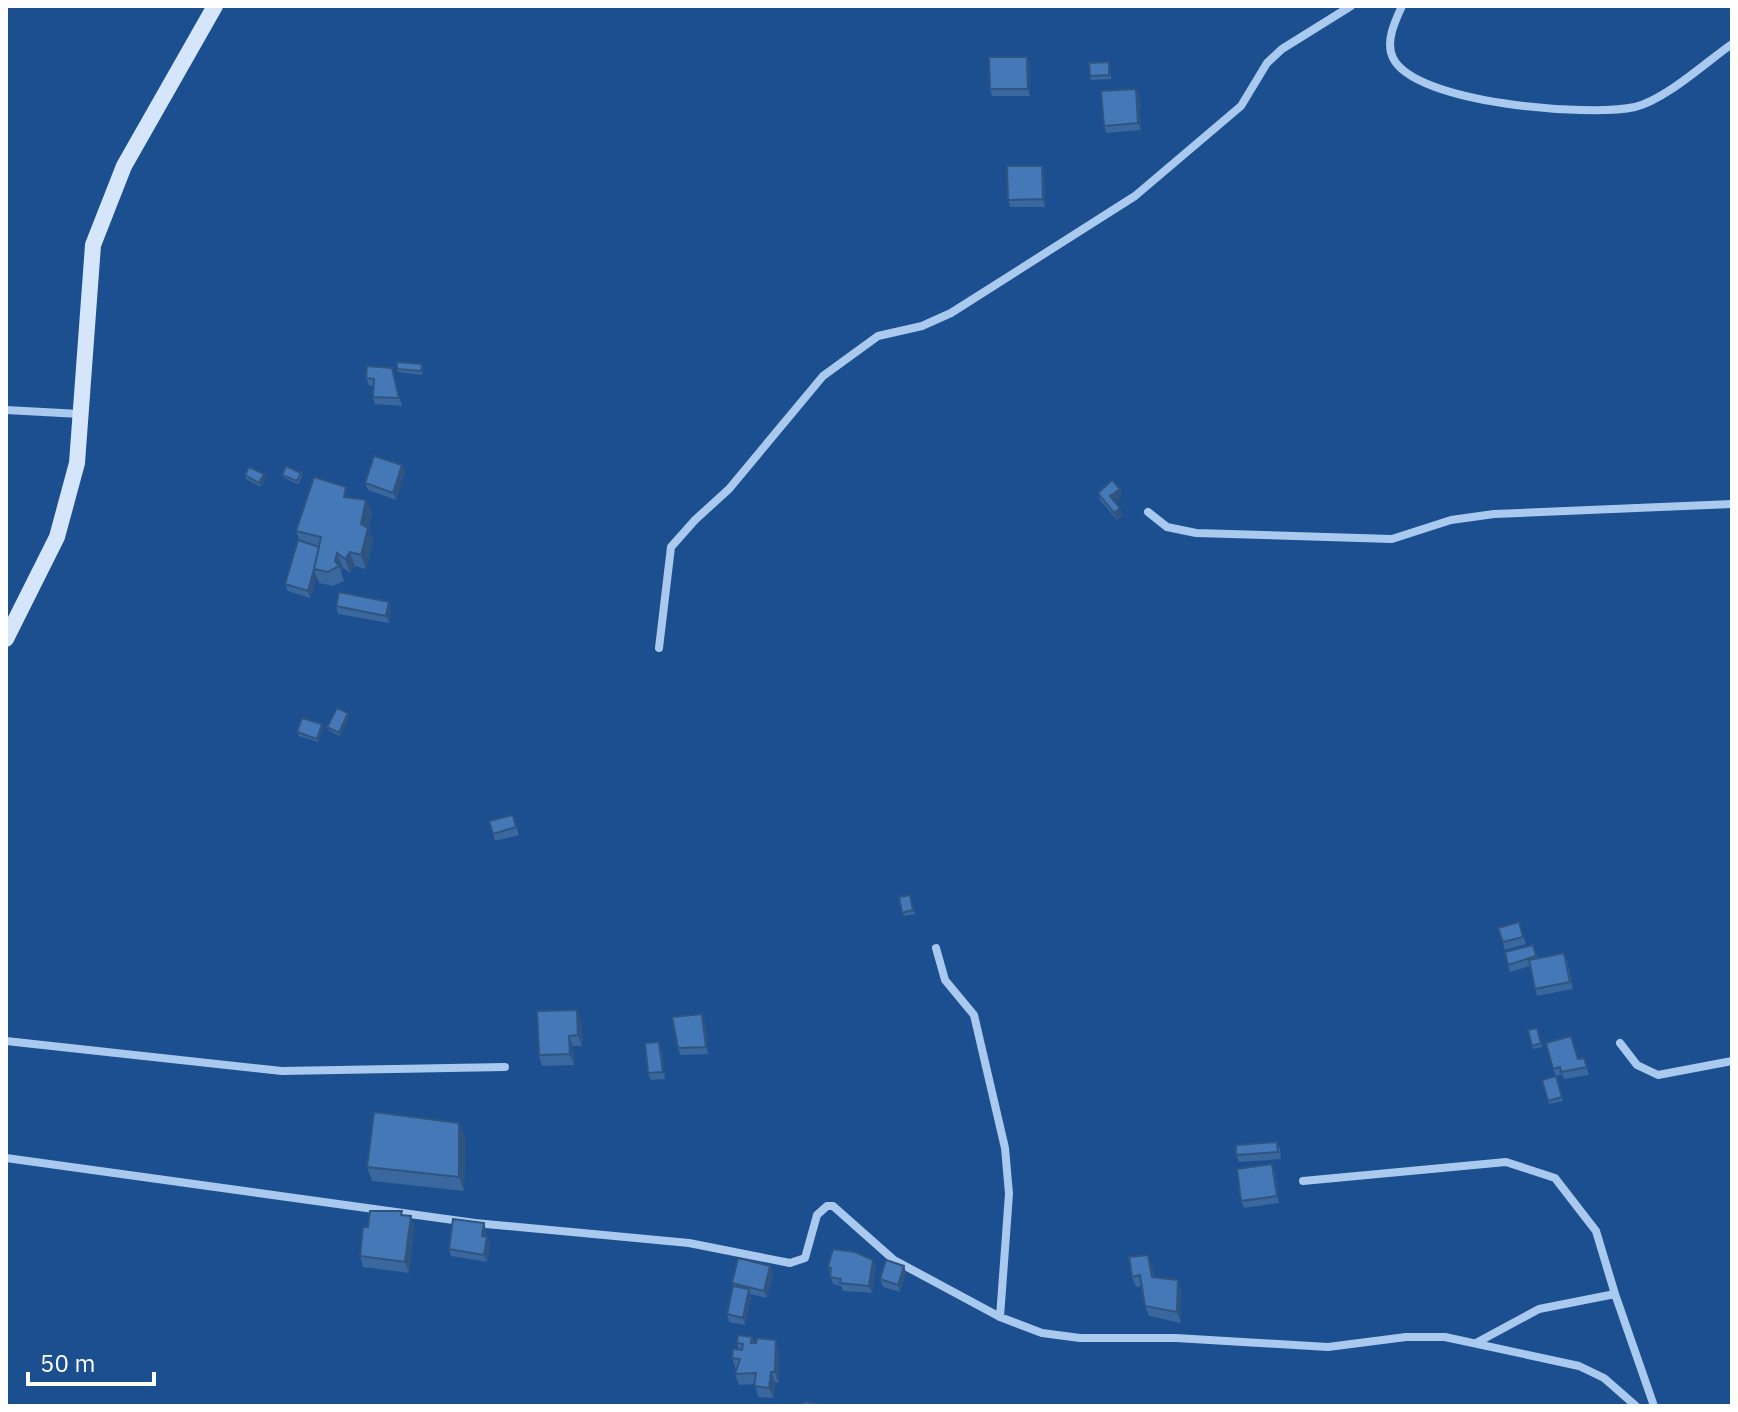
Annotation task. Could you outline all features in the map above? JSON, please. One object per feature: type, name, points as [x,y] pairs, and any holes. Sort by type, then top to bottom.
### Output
[{"type":"street","points":[[6,639],[57,537],[77,463],[93,245],[124,166],[215,6]]},
{"type":"street","points":[[659,648],[671,547],[729,489],[823,376],[878,336],[922,326],[951,313],[1135,196],[1241,106],[1267,63],[1282,49],[1351,6]]},
{"type":"street","points":[[1402,6],[1390,41],[1392,57],[1404,73],[1431,87],[1526,108],[1616,110],[1638,107],[1656,98],[1732,44]]},
{"type":"street","points":[[6,410],[81,414]]},
{"type":"street","points":[[1148,512],[1167,527],[1196,533],[1392,539],[1451,520],[1494,514],[1732,504]]},
{"type":"street","points":[[936,948],[945,980],[974,1015],[1005,1148],[1009,1194],[1000,1317]]},
{"type":"street","points":[[6,1041],[282,1071],[505,1067]]},
{"type":"street","points":[[1620,1043],[1637,1065],[1658,1075],[1732,1061]]},
{"type":"street","points":[[6,1158],[475,1223],[689,1243],[790,1263],[805,1258],[817,1215],[827,1206],[833,1206],[894,1260],[1000,1317],[1042,1333],[1080,1338],[1176,1338],[1328,1347],[1406,1337],[1445,1337],[1579,1366],[1604,1378],[1636,1406]]},
{"type":"street","points":[[1303,1181],[1506,1162],[1555,1178],[1596,1231],[1654,1406]]},
{"type":"street","points":[[1476,1343],[1539,1309],[1615,1294]]},
{"type":"building","points":[[989,57],[1027,57],[1028,89],[990,89]]},
{"type":"building","points":[[1109,62],[1109,75],[1090,76],[1089,63]]},
{"type":"building","points":[[1136,89],[1138,123],[1104,126],[1101,91]]},
{"type":"building","points":[[1007,166],[1042,166],[1043,199],[1008,200]]},
{"type":"building","points":[[397,362],[422,364],[421,371],[397,369]]},
{"type":"building","points":[[367,366],[392,368],[399,398],[373,397],[374,379],[366,378]]},
{"type":"building","points":[[374,456],[402,465],[393,493],[365,483]]},
{"type":"building","points":[[286,466],[301,473],[297,481],[282,475]]},
{"type":"building","points":[[249,467],[264,474],[259,483],[245,475]]},
{"type":"building","points":[[314,477],[346,487],[344,497],[366,500],[361,524],[368,528],[361,555],[350,552],[345,559],[337,553],[335,561],[339,566],[328,572],[314,569],[321,537],[296,531]]},
{"type":"building","points":[[1112,480],[1120,489],[1110,496],[1120,508],[1114,513],[1098,493]]},
{"type":"building","points":[[298,540],[319,547],[308,591],[285,584]]},
{"type":"building","points":[[339,592],[389,602],[386,616],[336,606]]},
{"type":"building","points":[[337,708],[348,713],[339,733],[327,727]]},
{"type":"building","points":[[302,718],[322,724],[317,739],[297,732]]},
{"type":"building","points":[[513,815],[516,827],[493,834],[489,821]]},
{"type":"building","points":[[910,895],[913,910],[902,913],[899,897]]},
{"type":"building","points":[[1519,922],[1523,937],[1503,942],[1498,928]]},
{"type":"building","points":[[1533,945],[1536,956],[1508,965],[1505,952]]},
{"type":"building","points":[[1564,953],[1570,982],[1535,989],[1529,960]]},
{"type":"building","points":[[577,1010],[578,1035],[569,1036],[570,1054],[539,1055],[537,1011]]},
{"type":"building","points":[[702,1014],[706,1047],[678,1048],[672,1017]]},
{"type":"building","points":[[1537,1028],[1541,1043],[1532,1046],[1528,1030]]},
{"type":"building","points":[[1571,1036],[1578,1059],[1584,1058],[1587,1067],[1561,1072],[1560,1067],[1553,1069],[1546,1043]]},
{"type":"building","points":[[659,1042],[663,1072],[648,1073],[645,1043]]},
{"type":"building","points":[[1556,1076],[1562,1097],[1548,1101],[1542,1080]]},
{"type":"building","points":[[374,1112],[459,1123],[459,1177],[367,1167]]},
{"type":"building","points":[[1277,1142],[1278,1152],[1236,1155],[1236,1145]]},
{"type":"building","points":[[1272,1164],[1277,1196],[1241,1201],[1237,1169]]},
{"type":"building","points":[[370,1211],[402,1211],[401,1215],[411,1216],[405,1262],[360,1256],[363,1227],[368,1227]]},
{"type":"building","points":[[453,1219],[484,1223],[482,1236],[487,1237],[484,1255],[449,1249]]},
{"type":"building","points":[[833,1249],[855,1252],[873,1260],[869,1286],[840,1283],[841,1279],[830,1277],[831,1268],[828,1267]]},
{"type":"building","points":[[1148,1255],[1152,1277],[1178,1280],[1177,1312],[1145,1306],[1140,1275],[1132,1277],[1129,1257]]},
{"type":"building","points":[[738,1258],[770,1266],[764,1291],[732,1283]]},
{"type":"building","points":[[886,1260],[904,1266],[898,1285],[880,1279]]},
{"type":"building","points":[[733,1286],[749,1289],[743,1318],[727,1314]]},
{"type":"building","points":[[738,1335],[752,1337],[751,1343],[756,1343],[757,1338],[776,1340],[775,1372],[771,1372],[769,1388],[754,1386],[756,1373],[735,1374],[740,1359],[732,1358],[733,1349],[742,1350],[743,1344],[737,1343]]}]
